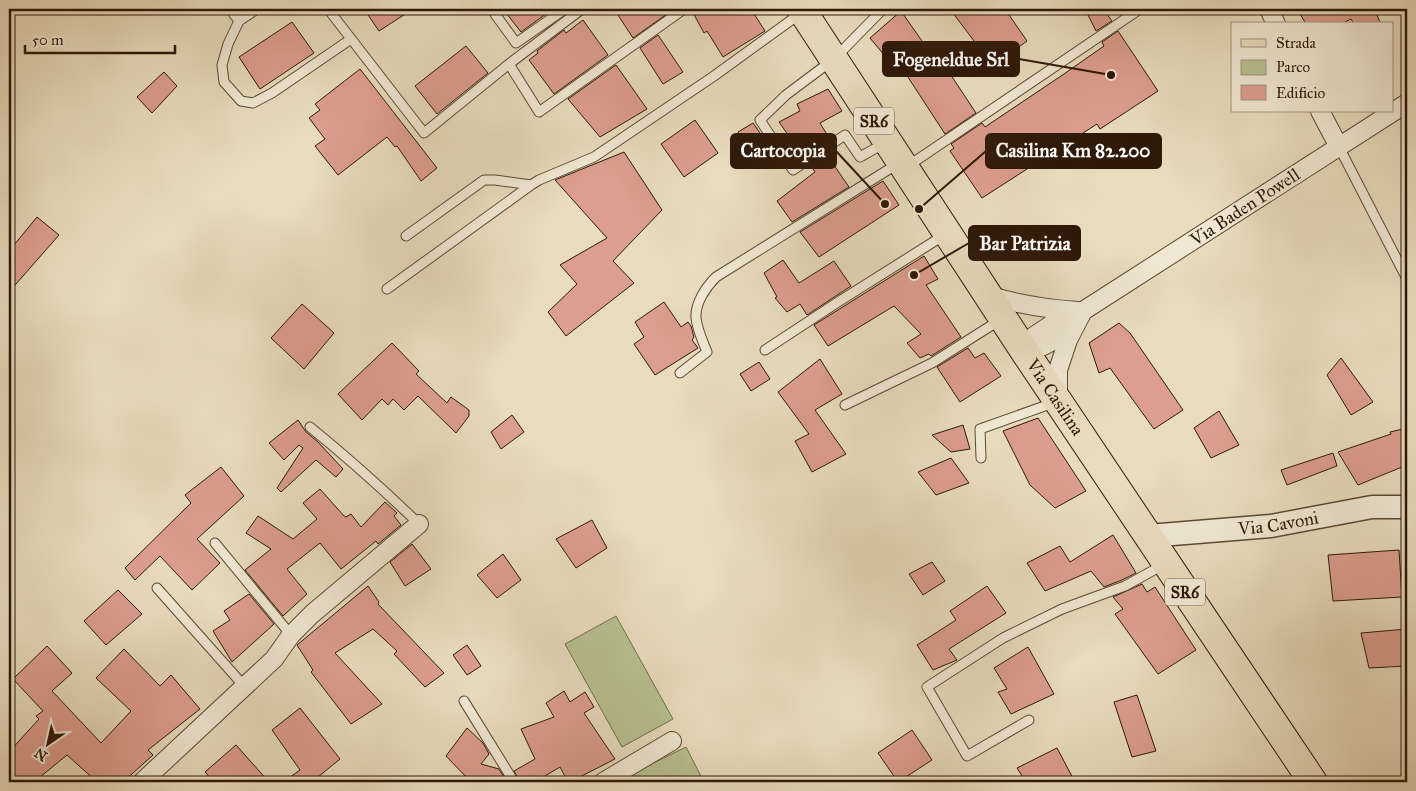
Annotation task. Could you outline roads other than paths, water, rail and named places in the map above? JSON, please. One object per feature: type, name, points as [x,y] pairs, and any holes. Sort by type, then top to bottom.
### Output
[{"type":"main road","name":"Via Casilina","points":[[802,10],[1025,352],[1311,781]]},
{"type":"street","points":[[1269,9],[1275,22]]},
{"type":"street","name":"Via Baden Powell","points":[[1394,111],[1407,103]]},
{"type":"street","points":[[1321,112],[1339,147]]},
{"type":"street","name":"Via Baden Powell","points":[[1025,352],[1042,348],[1062,333],[1083,311],[1393,112]]},
{"type":"street","points":[[988,295],[1017,304],[1048,309],[1083,311],[1068,340],[1058,370],[1058,401]]},
{"type":"street","name":"Via Cavoni","points":[[1148,536],[1271,526],[1372,507],[1407,507]]},
{"type":"street","points":[[142,782],[274,659],[291,635],[312,614],[419,524]]},
{"type":"street","points":[[603,782],[672,740]]},
{"type":"lane","points":[[230,9],[239,21]]},
{"type":"lane","points":[[257,9],[239,21],[228,44],[222,66],[224,82],[241,101],[254,103],[272,93],[351,38]]},
{"type":"lane","points":[[328,9],[424,133],[509,64],[582,9]]},
{"type":"lane","points":[[495,14],[516,43],[563,9]]},
{"type":"lane","points":[[509,64],[539,112],[684,9]]},
{"type":"lane","points":[[883,9],[834,59],[786,95],[760,120],[793,170],[845,135],[860,157],[898,157]]},
{"type":"lane","points":[[680,372],[707,352],[696,319],[696,310],[702,294],[716,277],[898,157],[1140,9]]},
{"type":"lane","points":[[387,289],[531,185],[594,157],[714,76],[802,10]]},
{"type":"lane","points":[[1339,147],[1407,279]]},
{"type":"lane","points":[[406,236],[484,180],[531,185]]},
{"type":"lane","points":[[765,350],[948,233]]},
{"type":"lane","points":[[845,405],[932,363],[1003,318]]},
{"type":"lane","points":[[982,458],[980,430],[1058,401]]},
{"type":"lane","points":[[310,427],[365,472],[419,524]]},
{"type":"lane","points":[[215,543],[291,635]]},
{"type":"lane","points":[[1029,720],[967,756],[926,687],[1012,634],[1062,609],[1125,586],[1166,563]]},
{"type":"lane","points":[[156,588],[244,686]]},
{"type":"lane","points":[[464,701],[514,782]]},
{"type":"place","name":"Fogeneldue Srl","points":[[1111,75]]},
{"type":"place","name":"Cartocopia","points":[[885,204]]},
{"type":"place","name":"Casilina Km 82.200","points":[[919,209]]},
{"type":"place","name":"Bar Patrizia","points":[[914,275]]}]
